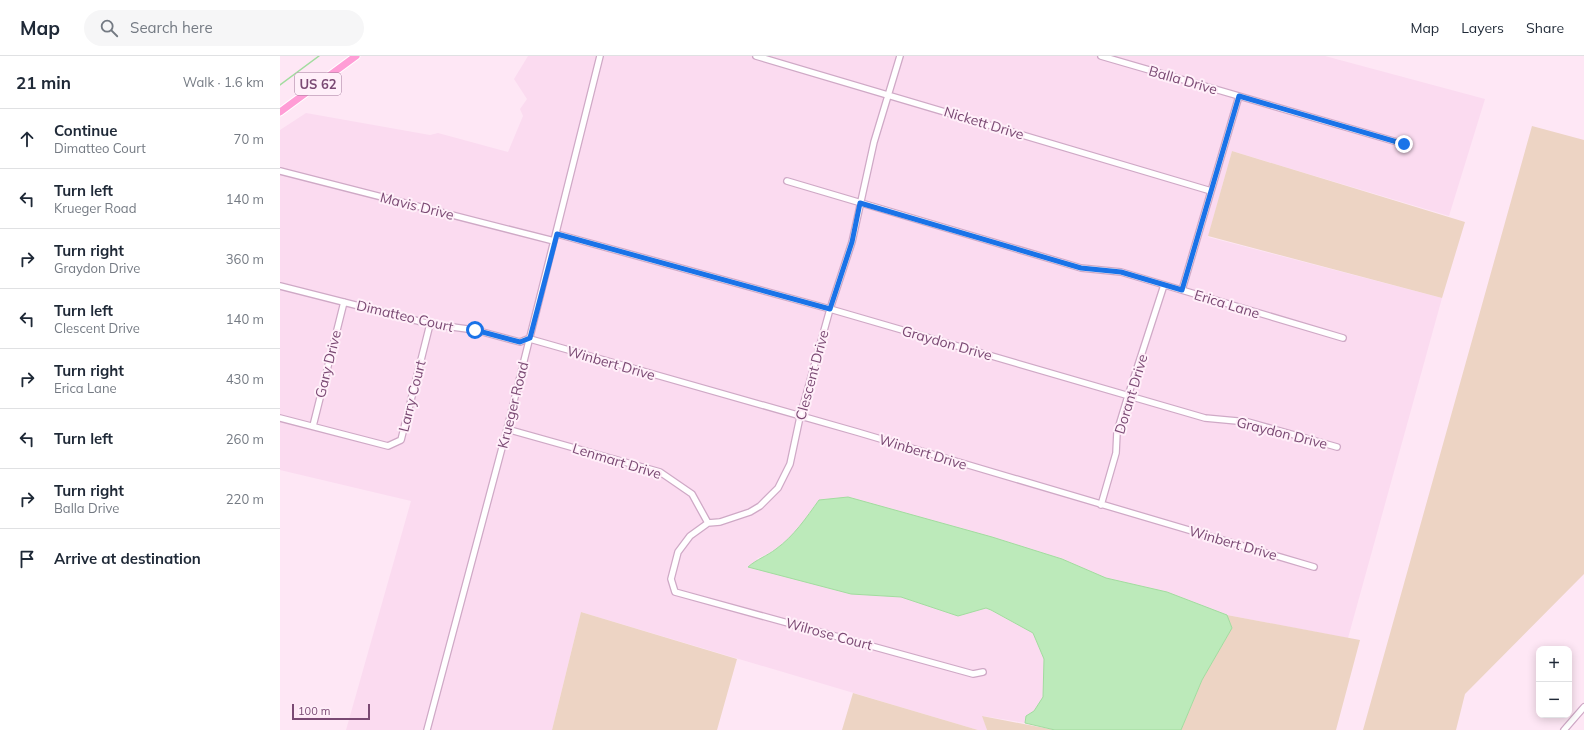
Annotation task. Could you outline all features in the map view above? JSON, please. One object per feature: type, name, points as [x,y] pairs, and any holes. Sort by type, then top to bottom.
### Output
[{"type":"main road","name":"US 62","points":[[280,112],[356,56]]},
{"type":"street","name":"Krueger Road","points":[[427,730],[507,429],[557,234],[600,56]]},
{"type":"street","name":"Nickett Drive","points":[[756,56],[889,94],[1211,191]]},
{"type":"street","name":"Clescent Drive","points":[[675,592],[671,580],[678,552],[690,536],[708,523],[720,522],[750,512],[764,502],[778,488],[790,464],[800,417],[830,309],[852,242],[874,142],[900,56]]},
{"type":"street","name":"Balla Drive","points":[[1101,56],[1404,144]]},
{"type":"street","points":[[1182,290],[1239,96]]},
{"type":"street","name":"Mavis Drive","points":[[280,171],[554,242]]},
{"type":"street","name":"Erica Lane","points":[[787,181],[1081,268],[1121,272],[1343,338]]},
{"type":"street","name":"Graydon Drive","points":[[557,234],[830,309],[1205,418],[1248,422],[1337,447]]},
{"type":"street","name":"Dorant Drive","points":[[1101,505],[1116,453],[1117,432],[1138,360],[1145,348],[1164,285]]},
{"type":"street","name":"Dimatteo Court","points":[[280,286],[430,324],[475,330],[520,342],[530,339]]},
{"type":"street","name":"Gary Drive","points":[[312,426],[344,302]]},
{"type":"street","name":"Larry Court","points":[[280,418],[388,446],[401,440],[430,324]]},
{"type":"street","name":"Winbert Drive","points":[[530,339],[1314,567]]},
{"type":"street","name":"Lenmart Drive","points":[[507,429],[660,472],[692,494],[708,523]]},
{"type":"street","name":"Wilrose Court","points":[[675,592],[973,674],[983,672]]},
{"type":"street","points":[[1564,730],[1584,707]]},
{"type":"shaded area","points":[[528,56],[1325,56],[1485,99],[1449,216],[1232,151],[1208,237],[1442,298],[1348,638],[1227,615],[1167,592],[1106,578],[1062,559],[819,500],[794,534],[775,550],[756,559],[851,594],[901,597],[958,616],[986,608],[1033,633],[1044,659],[1043,697],[1034,711],[1026,716],[1025,723],[983,716],[987,730],[978,730],[581,612],[552,730],[346,730],[411,501],[280,470],[280,130],[306,113],[430,135],[438,133],[508,152],[523,116],[520,109],[527,99],[514,79]]},
{"type":"shaded area","points":[[1532,126],[1584,140],[1584,574],[1465,694],[1456,730],[1363,730]]},
{"type":"shaded area","points":[[1232,151],[1465,222],[1442,298],[1208,236]]},
{"type":"shaded area","points":[[848,497],[992,537],[1062,559],[1106,578],[1167,592],[1227,615],[1232,628],[1202,680],[1181,730],[1055,730],[1025,723],[1026,716],[1034,711],[1043,697],[1044,659],[1033,633],[986,608],[958,616],[901,597],[851,594],[748,567],[782,544],[799,526],[819,500]]},
{"type":"shaded area","points":[[581,612],[737,659],[717,730],[552,730]]},
{"type":"shaded area","points":[[1227,615],[1360,640],[1336,730],[1181,730],[1202,680],[1232,628]]},
{"type":"shaded area","points":[[853,693],[978,730],[842,730]]},
{"type":"shaded area","points":[[982,716],[1055,730],[987,730]]},
{"type":"waterway","points":[[280,85],[319,56]]},
{"type":"route","points":[[475,330],[520,342],[530,338],[557,234],[830,309],[852,242],[860,203],[1081,268],[1121,272],[1182,290],[1239,96],[1404,144]]}]
